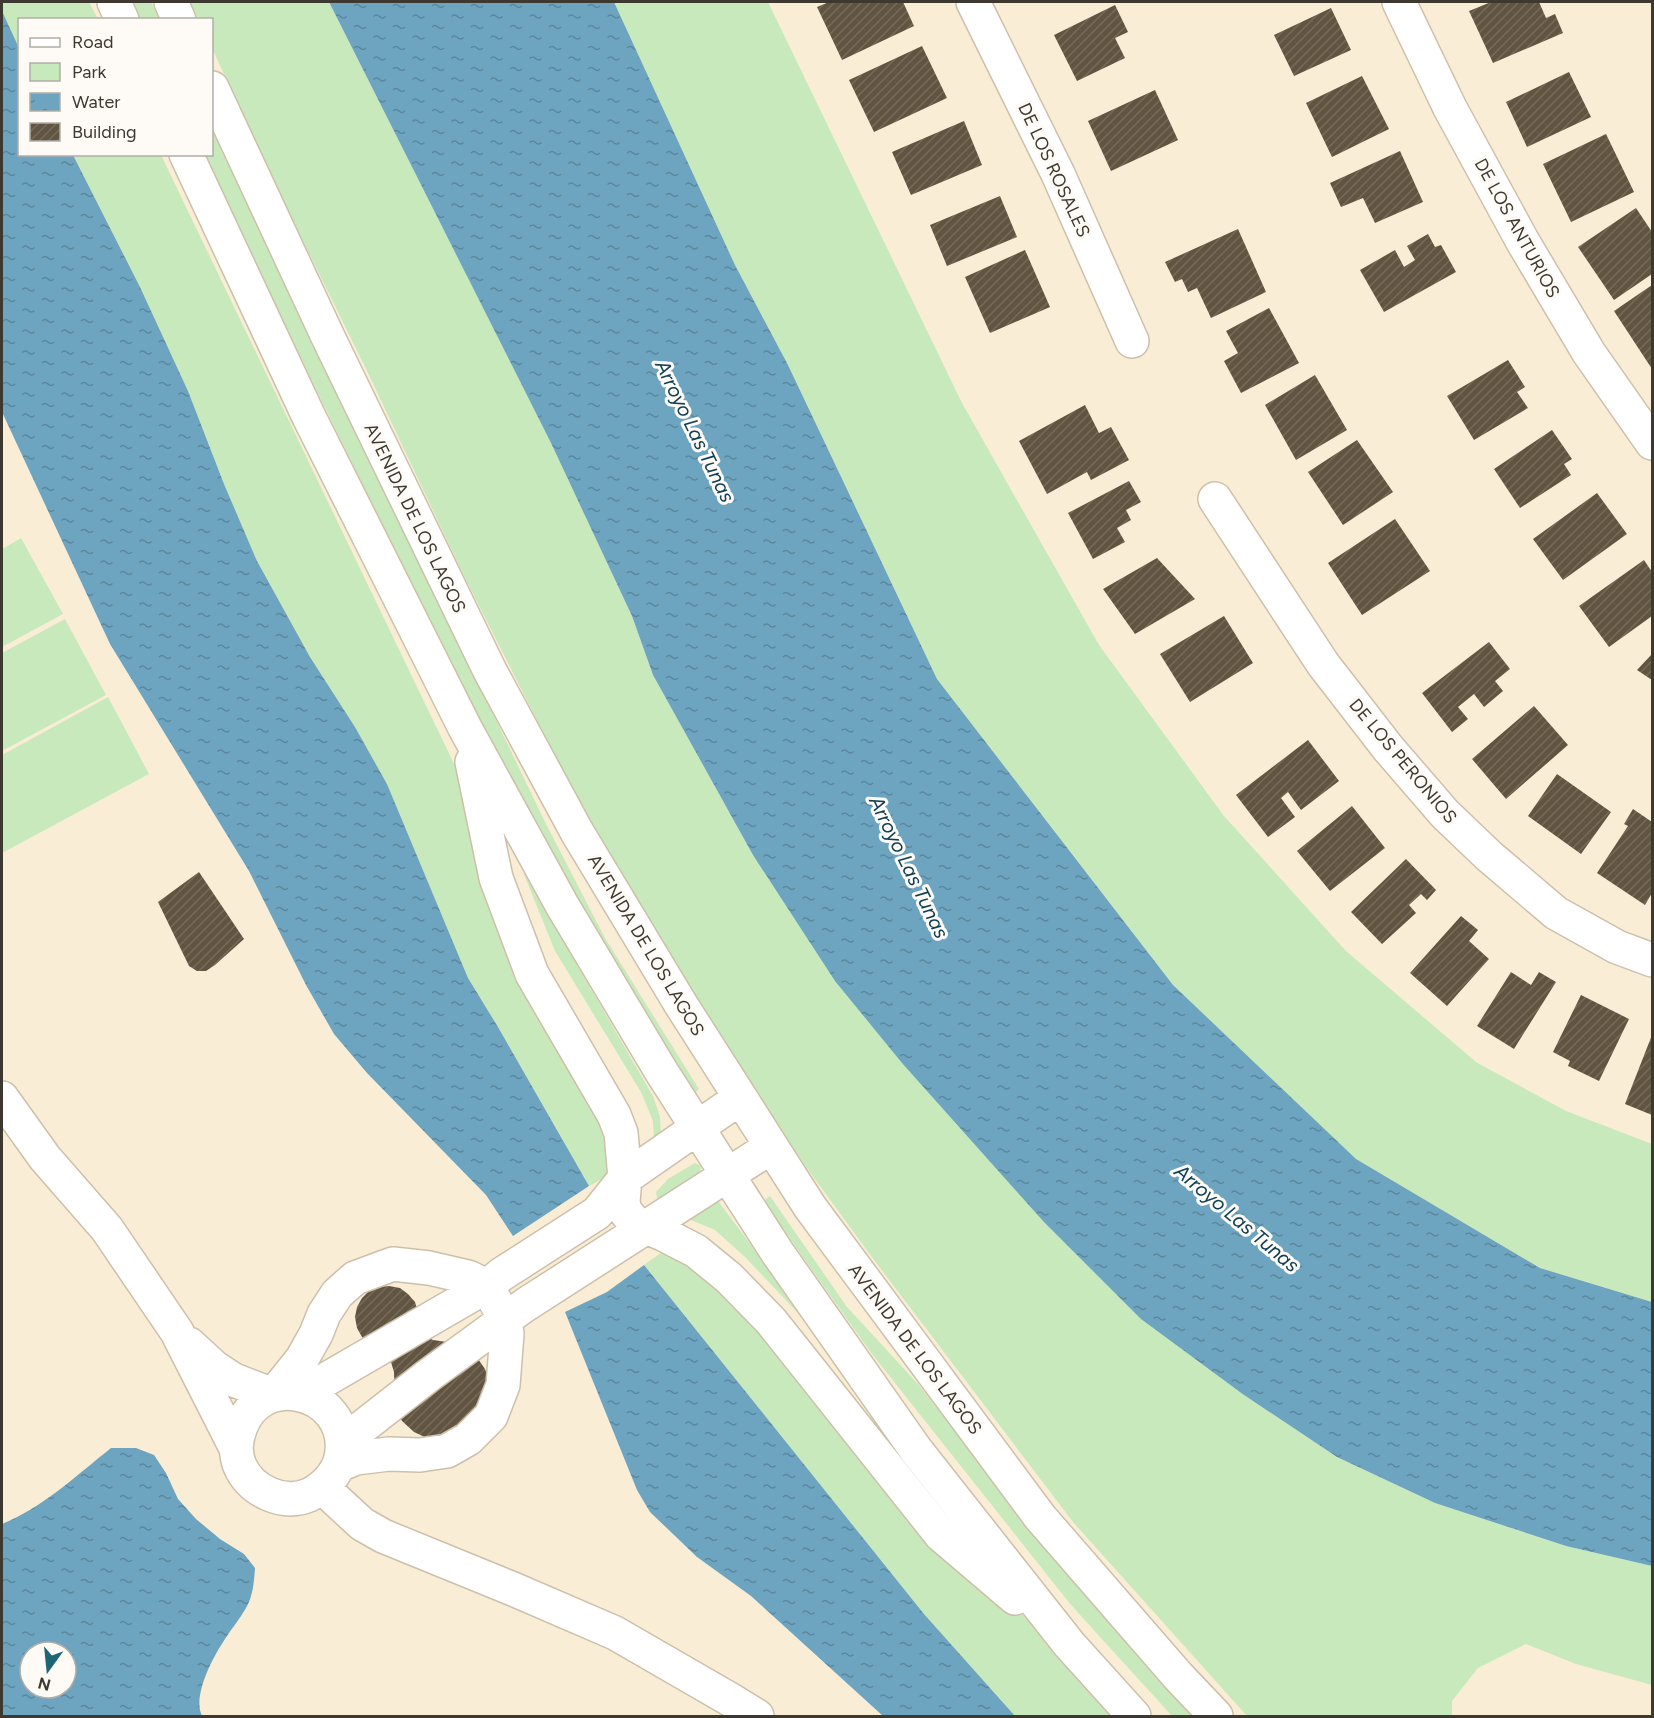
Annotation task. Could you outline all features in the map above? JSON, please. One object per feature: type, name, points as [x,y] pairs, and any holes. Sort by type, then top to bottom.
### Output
[{"type":"street","points":[[114,2],[121,18]]},
{"type":"street","points":[[171,2],[178,18]]},
{"type":"street","name":"DE LOS ROSALES","points":[[973,2],[1058,174],[1132,341]]},
{"type":"street","name":"DE LOS ANTURIOS","points":[[1399,2],[1450,108],[1523,242],[1589,353],[1653,443]]},
{"type":"street","name":"AVENIDA DE LOS LAGOS","points":[[213,90],[490,671],[578,832],[680,1003],[810,1207],[1040,1517],[1178,1676],[1216,1716]]},
{"type":"street","points":[[187,156],[309,417],[465,728],[562,905],[661,1071],[777,1252],[916,1450],[1069,1644],[1134,1716]]},
{"type":"street","name":"DE LOS PERONIOS","points":[[1215,499],[1323,664],[1388,748],[1445,814],[1489,856],[1556,913],[1617,947],[1653,960]]},
{"type":"street","points":[[465,728],[496,878],[532,974],[614,1115],[621,1133],[625,1211],[634,1222],[696,1251],[729,1278],[771,1321],[941,1535],[1069,1644]]},
{"type":"street","points":[[2,1098],[45,1158],[107,1229],[177,1332],[236,1448]]},
{"type":"street","points":[[740,1098],[625,1178],[597,1213],[494,1280],[287,1395],[260,1401],[242,1421],[237,1434],[236,1448],[239,1464],[247,1479],[260,1490],[275,1497],[291,1499],[308,1495],[334,1465],[429,1375],[515,1312],[771,1147]]},
{"type":"street","points":[[2,1137],[45,1158]]},
{"type":"street","points":[[287,1395],[324,1314],[337,1294],[355,1278],[393,1264],[494,1280]]},
{"type":"street","points":[[334,1465],[356,1458],[389,1454],[420,1455],[447,1451],[468,1439],[490,1416],[503,1385],[507,1346],[515,1312],[494,1280]]},
{"type":"street","points":[[177,1332],[214,1368],[234,1380],[317,1401],[330,1412],[339,1426],[334,1465],[362,1524],[383,1536],[615,1633],[757,1716]]},
{"type":"green space","points":[[2,2],[89,2],[97,18],[18,18],[18,46],[2,11]]},
{"type":"green space","points":[[130,2],[151,2],[159,18],[138,18]]},
{"type":"green space","points":[[190,2],[329,2],[551,443],[632,616],[653,675],[753,855],[1244,1395],[1337,1457],[1435,1503],[1566,1546],[1652,1566],[1652,1685],[1576,1664],[1526,1644],[1478,1668],[1452,1701],[1452,1716],[1247,1716],[1073,1522],[809,1171],[671,964],[556,758],[464,576],[270,174],[213,50],[213,18],[198,18]]},
{"type":"green space","points":[[614,2],[768,2],[962,403],[1099,645],[1224,816],[1346,951],[1476,1062],[1566,1111],[1652,1144],[1652,1302],[1540,1268],[1355,1159],[1173,985],[937,679],[788,365],[735,265]]},
{"type":"green space","points":[[213,131],[545,822],[605,938],[699,1089],[694,1094],[600,945],[461,689],[203,156],[213,156]]},
{"type":"green space","points":[[74,156],[161,156],[457,770],[604,1116],[613,1162],[606,1177],[589,1186],[468,978],[387,784],[355,727],[310,657],[257,561],[188,391],[140,287]]},
{"type":"green space","points":[[21,538],[63,614],[2,647],[2,549]]},
{"type":"green space","points":[[65,619],[106,695],[2,751],[2,653]]},
{"type":"green space","points":[[108,697],[149,774],[2,853],[2,755]]},
{"type":"green space","points":[[523,872],[653,1096],[660,1117],[661,1135],[654,1140],[653,1121],[641,1092],[555,951]]},
{"type":"green space","points":[[695,1163],[701,1166],[700,1173],[662,1201],[657,1198],[656,1192],[668,1179]]},
{"type":"green space","points":[[770,1196],[847,1307],[918,1384],[1083,1593],[1195,1716],[1172,1716],[1071,1605],[872,1354],[763,1201]]},
{"type":"green space","points":[[713,1199],[718,1201],[817,1333],[744,1256],[715,1230],[691,1220],[691,1214]]},
{"type":"green space","points":[[669,1247],[725,1283],[954,1553],[1053,1642],[1124,1716],[1015,1716],[924,1614],[644,1265]]},
{"type":"water","name":"Arroyo Las Tunas","points":[[329,2],[614,2],[735,265],[788,365],[937,679],[1173,985],[1356,1159],[1540,1268],[1652,1302],[1652,1566],[1566,1546],[1435,1503],[1337,1457],[1244,1395],[1141,1319],[1044,1222],[902,1063],[835,981],[753,855],[653,675],[632,616],[551,443]]},
{"type":"water","points":[[2,11],[18,46],[18,156],[74,156],[140,287],[188,391],[257,561],[310,657],[355,727],[387,784],[468,978],[589,1186],[513,1236],[486,1195],[367,1073],[334,1034],[306,985],[249,871],[110,644],[2,412]]},
{"type":"water","points":[[644,1265],[924,1614],[1015,1716],[883,1716],[751,1596],[697,1557],[650,1512],[637,1490],[565,1312],[607,1292]]},
{"type":"water","points":[[111,1448],[136,1448],[154,1455],[166,1473],[178,1499],[196,1519],[220,1539],[244,1554],[255,1568],[253,1589],[248,1603],[220,1647],[205,1677],[200,1698],[202,1716],[2,1716],[2,1524],[31,1509]]},
{"type":"building","points":[[829,2],[903,2],[914,26],[842,60],[817,7]]},
{"type":"building","points":[[1491,2],[1539,2],[1546,18],[1555,14],[1563,33],[1493,63],[1469,11]]},
{"type":"building","points":[[1115,5],[1128,32],[1115,38],[1125,58],[1077,81],[1054,35]]},
{"type":"building","points":[[1331,8],[1351,50],[1294,76],[1274,35]]},
{"type":"building","points":[[922,46],[947,98],[874,132],[849,80]]},
{"type":"building","points":[[1569,72],[1591,117],[1527,147],[1506,102]]},
{"type":"building","points":[[1362,76],[1389,129],[1332,157],[1306,103]]},
{"type":"building","points":[[1155,90],[1178,140],[1111,171],[1088,121]]},
{"type":"building","points":[[964,121],[982,165],[911,195],[892,152]]},
{"type":"building","points":[[1606,134],[1634,192],[1571,222],[1543,164]]},
{"type":"building","points":[[1400,151],[1423,202],[1375,223],[1363,198],[1341,207],[1330,183]]},
{"type":"building","points":[[1000,196],[1017,237],[947,266],[930,225]]},
{"type":"building","points":[[1636,208],[1652,232],[1652,274],[1614,300],[1578,247]]},
{"type":"building","points":[[1238,229],[1266,292],[1211,318],[1197,288],[1188,292],[1182,279],[1175,282],[1165,262]]},
{"type":"building","points":[[1428,234],[1435,247],[1441,245],[1456,272],[1384,312],[1360,270],[1395,250],[1404,267],[1415,260],[1407,246]]},
{"type":"building","points":[[1025,250],[1050,307],[990,333],[965,277]]},
{"type":"building","points":[[1652,285],[1652,369],[1614,311]]},
{"type":"building","points":[[1269,308],[1299,363],[1241,393],[1224,361],[1238,353],[1226,331]]},
{"type":"building","points":[[1508,360],[1525,387],[1517,392],[1528,408],[1474,440],[1447,396]]},
{"type":"building","points":[[1315,375],[1347,430],[1296,460],[1265,405]]},
{"type":"building","points":[[1085,405],[1099,433],[1111,427],[1129,460],[1091,480],[1087,472],[1047,494],[1019,441]]},
{"type":"building","points":[[1552,430],[1572,459],[1564,464],[1571,475],[1520,508],[1494,469]]},
{"type":"building","points":[[1357,440],[1393,492],[1343,525],[1308,472]]},
{"type":"building","points":[[1129,481],[1141,502],[1126,510],[1131,520],[1117,528],[1125,542],[1093,559],[1068,513]]},
{"type":"building","points":[[1597,493],[1627,534],[1563,580],[1533,539]]},
{"type":"building","points":[[1395,519],[1430,571],[1362,615],[1328,563]]},
{"type":"building","points":[[1157,558],[1195,599],[1135,634],[1103,589]]},
{"type":"building","points":[[1644,560],[1652,572],[1652,616],[1609,647],[1579,606]]},
{"type":"building","points":[[1224,616],[1253,663],[1190,702],[1160,654]]},
{"type":"building","points":[[1489,642],[1510,669],[1495,681],[1503,691],[1484,707],[1474,694],[1458,707],[1468,719],[1452,732],[1422,693]]},
{"type":"building","points":[[1652,654],[1652,680],[1637,670]]},
{"type":"building","points":[[1534,706],[1568,745],[1506,799],[1472,759]]},
{"type":"building","points":[[1308,740],[1339,781],[1301,810],[1288,792],[1281,798],[1295,817],[1268,837],[1236,795]]},
{"type":"building","points":[[1557,774],[1611,812],[1581,854],[1528,816]]},
{"type":"building","points":[[1352,806],[1385,848],[1330,891],[1297,851]]},
{"type":"building","points":[[1633,809],[1652,822],[1652,893],[1645,905],[1597,873],[1628,826],[1624,824]]},
{"type":"building","points":[[1406,859],[1436,890],[1427,900],[1421,894],[1409,905],[1416,913],[1382,944],[1351,912]]},
{"type":"building","points":[[199,872],[244,939],[206,971],[197,971],[189,966],[158,902]]},
{"type":"building","points":[[1461,916],[1478,930],[1469,941],[1489,959],[1447,1006],[1410,973]]},
{"type":"building","points":[[1511,972],[1531,985],[1539,972],[1556,982],[1514,1049],[1477,1026]]},
{"type":"building","points":[[1581,995],[1629,1019],[1599,1081],[1568,1066],[1570,1061],[1553,1052]]},
{"type":"building","points":[[1652,1035],[1652,1115],[1625,1104]]},
{"type":"building","points":[[389,1286],[400,1288],[415,1302],[425,1336],[447,1342],[476,1356],[485,1369],[490,1384],[475,1428],[429,1439],[414,1432],[402,1421],[395,1407],[394,1372],[391,1362],[384,1353],[362,1337],[355,1317],[357,1307],[369,1291]]}]
